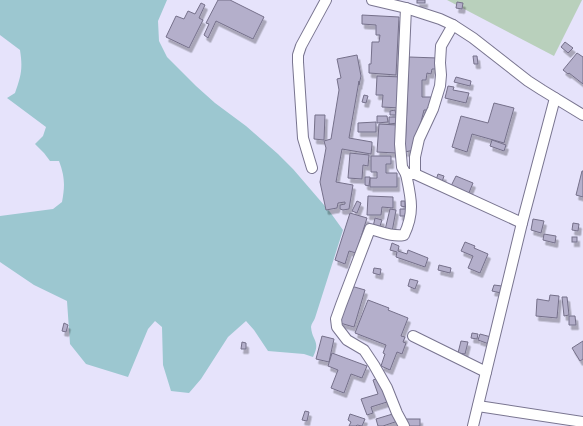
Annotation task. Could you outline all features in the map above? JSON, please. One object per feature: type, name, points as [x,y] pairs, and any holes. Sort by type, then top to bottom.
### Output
[{"type":"street","points":[[312,168],[303,138],[298,54],[326,0]]},
{"type":"street","points":[[372,0],[402,4],[453,25],[473,38],[528,81],[555,98],[582,111]]},
{"type":"street","points":[[402,4],[400,144],[402,167],[411,174],[522,223]]},
{"type":"street","points":[[402,426],[387,388],[374,365],[364,350],[347,340],[342,335],[337,327],[336,320],[370,228],[396,236],[404,235],[408,225],[411,214],[411,174],[419,140],[434,109],[440,86],[442,46],[453,25]]},
{"type":"street","points":[[473,426],[522,223],[555,98]]},
{"type":"street","points":[[413,336],[486,372]]},
{"type":"street","points":[[478,406],[583,422]]},
{"type":"shaded area","points":[[0,0],[167,0],[158,21],[159,41],[167,57],[215,103],[246,126],[278,154],[330,212],[343,230],[315,318],[311,326],[316,344],[313,357],[304,354],[268,351],[246,321],[228,337],[201,379],[189,393],[171,391],[163,365],[162,327],[155,321],[148,329],[128,377],[86,364],[70,344],[67,301],[34,285],[0,262],[0,216],[53,209],[62,202],[64,186],[59,161],[50,161],[35,144],[43,136],[46,127],[7,98],[15,93],[20,77],[21,62],[20,50],[0,35]]},
{"type":"shaded area","points":[[447,0],[582,0],[554,56]]},
{"type":"building","points":[[218,0],[230,0],[264,17],[253,39],[216,21],[208,38],[204,35],[209,24],[206,23]]},
{"type":"building","points":[[417,0],[425,0],[425,3],[417,3]]},
{"type":"building","points":[[457,2],[463,3],[462,9],[456,8]]},
{"type":"building","points":[[201,3],[205,5],[199,18],[203,20],[189,48],[166,37],[176,16],[184,19],[188,11],[195,14]]},
{"type":"building","points":[[362,15],[399,17],[396,75],[369,73],[372,42],[379,42],[380,35],[376,35],[376,25],[362,24]]},
{"type":"building","points":[[565,42],[573,48],[568,53],[561,47]]},
{"type":"building","points":[[577,53],[583,57],[583,84],[563,70]]},
{"type":"building","points":[[357,55],[361,76],[349,138],[372,142],[371,154],[342,149],[336,182],[353,185],[349,209],[340,209],[340,205],[345,204],[345,202],[338,203],[337,208],[326,210],[320,182],[326,148],[324,141],[331,139],[339,90],[337,79],[341,78],[337,59]]},
{"type":"building","points":[[473,56],[477,56],[478,64],[474,64]]},
{"type":"building","points":[[409,57],[438,58],[437,69],[432,69],[431,74],[427,73],[426,80],[422,80],[422,97],[435,97],[430,110],[424,110],[414,150],[405,152]]},
{"type":"building","points":[[377,76],[402,77],[400,108],[382,107],[383,95],[376,95]]},
{"type":"building","points":[[456,77],[471,81],[470,86],[454,82]]},
{"type":"building","points":[[448,86],[454,87],[453,90],[469,93],[466,103],[445,98]]},
{"type":"building","points":[[364,95],[368,96],[366,103],[362,102]]},
{"type":"building","points":[[494,103],[514,108],[504,143],[472,134],[467,152],[452,147],[461,116],[488,123]]},
{"type":"building","points":[[395,110],[396,115],[390,115],[390,111]]},
{"type":"building","points":[[315,115],[325,115],[324,140],[314,139]]},
{"type":"building","points":[[377,116],[387,116],[388,122],[377,123]]},
{"type":"building","points":[[389,117],[398,117],[398,123],[389,124]]},
{"type":"building","points":[[376,122],[376,132],[358,132],[358,123]]},
{"type":"building","points":[[379,124],[397,125],[396,153],[377,152]]},
{"type":"building","points":[[492,140],[506,145],[504,151],[490,146]]},
{"type":"building","points":[[350,153],[369,155],[368,166],[363,165],[362,179],[348,178]]},
{"type":"building","points":[[371,156],[391,156],[391,164],[386,164],[386,173],[397,173],[397,187],[370,187],[370,178],[377,178],[377,172],[371,172]]},
{"type":"building","points":[[583,171],[583,197],[576,195]]},
{"type":"building","points":[[438,174],[444,176],[442,182],[436,180]]},
{"type":"building","points":[[456,176],[473,183],[468,195],[450,188]]},
{"type":"building","points":[[365,177],[370,177],[369,186],[365,185]]},
{"type":"building","points":[[368,196],[393,197],[393,208],[382,207],[381,215],[367,215]]},
{"type":"building","points":[[357,201],[361,203],[357,213],[352,211]]},
{"type":"building","points":[[401,201],[405,201],[405,207],[401,206]]},
{"type":"building","points":[[390,209],[396,210],[392,232],[385,230]]},
{"type":"building","points":[[400,209],[406,209],[405,216],[400,216]]},
{"type":"building","points":[[350,213],[367,218],[356,253],[349,251],[345,264],[335,260]]},
{"type":"building","points":[[375,218],[382,220],[379,229],[373,227]]},
{"type":"building","points":[[533,219],[544,221],[541,233],[531,230]]},
{"type":"building","points":[[573,223],[579,224],[578,231],[572,230]]},
{"type":"building","points":[[544,234],[556,236],[555,243],[543,240]]},
{"type":"building","points":[[572,237],[577,237],[577,242],[572,242]]},
{"type":"building","points":[[465,242],[488,254],[480,273],[468,268],[473,256],[461,251]]},
{"type":"building","points":[[392,243],[399,246],[398,251],[407,254],[408,250],[428,258],[425,267],[396,257],[397,252],[390,250]]},
{"type":"building","points":[[439,265],[451,268],[450,273],[438,270]]},
{"type":"building","points":[[374,268],[381,269],[380,275],[373,273]]},
{"type":"building","points":[[410,279],[418,281],[415,289],[408,286]]},
{"type":"building","points":[[494,285],[502,286],[501,293],[492,291]]},
{"type":"building","points":[[351,286],[365,290],[354,327],[340,323]]},
{"type":"building","points":[[550,295],[559,296],[557,318],[536,316],[537,299],[549,301]]},
{"type":"building","points":[[562,297],[567,297],[569,315],[564,316]]},
{"type":"building","points":[[368,300],[389,308],[388,310],[408,318],[401,336],[405,337],[403,342],[406,343],[402,354],[397,352],[390,370],[381,366],[386,345],[355,333]]},
{"type":"building","points":[[569,316],[575,316],[576,325],[569,325]]},
{"type":"building","points":[[64,323],[68,325],[66,332],[62,331]]},
{"type":"building","points":[[472,333],[478,334],[477,339],[471,338]]},
{"type":"building","points":[[480,334],[491,337],[489,344],[478,340]]},
{"type":"building","points":[[322,336],[334,339],[329,362],[316,359]]},
{"type":"building","points":[[461,341],[468,342],[465,354],[458,353]]},
{"type":"building","points":[[583,341],[583,359],[580,361],[572,348]]},
{"type":"building","points":[[242,342],[246,343],[246,349],[241,349]]},
{"type":"building","points":[[332,353],[367,366],[362,378],[351,374],[344,393],[331,388],[338,370],[328,366]]},
{"type":"building","points":[[379,378],[387,402],[371,407],[373,413],[367,415],[361,399],[378,394],[373,380]]},
{"type":"building","points":[[305,411],[309,412],[307,421],[302,420]]},
{"type":"building","points":[[396,413],[398,421],[383,426],[378,426],[376,419]]},
{"type":"building","points":[[350,414],[365,419],[362,426],[349,426],[351,422],[348,420]]},
{"type":"building","points":[[406,419],[420,419],[420,426],[406,426]]}]
